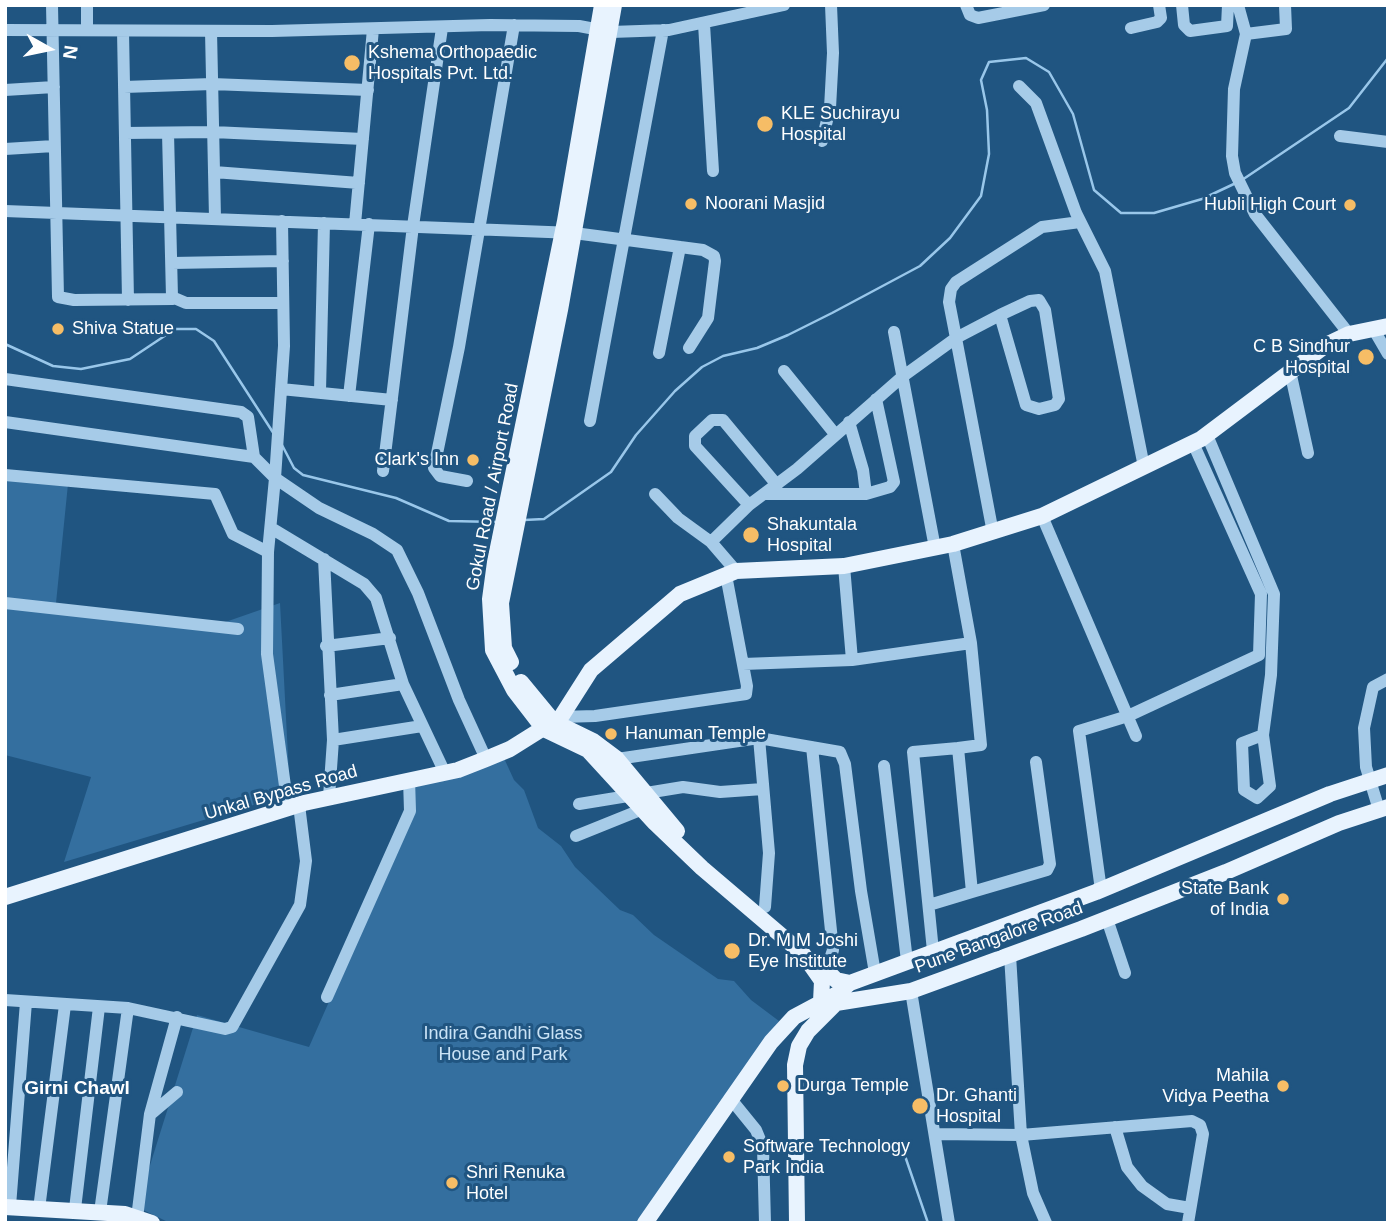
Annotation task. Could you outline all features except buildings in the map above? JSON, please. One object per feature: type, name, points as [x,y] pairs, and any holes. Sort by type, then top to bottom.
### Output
[{"type":"main road","name":"Gokul Road / Airport Road","points":[[602,5],[606,31]]},
{"type":"main road","name":"Gokul Road / Airport Road","points":[[614,5],[606,31],[502,563],[496,603],[504,648],[522,684],[553,723],[588,750],[640,800],[702,868],[840,983],[850,983]]},
{"type":"main road","points":[[553,723],[591,670],[668,602],[731,573],[844,566],[953,544],[1042,516],[1200,439],[1326,345],[1349,334],[1381,328]]},
{"type":"main road","name":"Gokul Road / Airport Road","points":[[553,723],[593,741],[617,760],[640,800],[765,907],[820,967]]},
{"type":"main road","name":"Unkal Bypass Road","points":[[5,897],[293,806],[445,773],[486,759],[553,723]]},
{"type":"main road","name":"Pune Bangalore Road","points":[[797,1223],[795,1065],[799,1046],[832,1000],[850,983],[1101,890],[1320,797],[1388,775]]},
{"type":"main road","name":"Pune Bangalore Road","points":[[645,1223],[730,1098],[771,1042],[794,1017],[832,1000],[911,991],[1107,919],[1339,823],[1383,808]]},
{"type":"main road","points":[[820,967],[822,981],[832,1000]]},
{"type":"main road","points":[[771,1042],[792,1055],[795,1065]]},
{"type":"main road","points":[[7,1207],[75,1209],[145,1220]]},
{"type":"street","points":[[52,5],[58,297],[173,299],[186,303],[283,303]]},
{"type":"street","points":[[87,29],[88,5]]},
{"type":"street","points":[[5,30],[211,31],[514,25],[579,26],[606,31],[663,30],[704,24],[784,5]]},
{"type":"street","points":[[822,141],[830,108],[833,53],[831,5]]},
{"type":"street","points":[[965,5],[970,15],[978,18],[1044,5]]},
{"type":"street","points":[[1131,28],[1157,22],[1161,18],[1159,5]]},
{"type":"street","points":[[1182,5],[1184,25],[1190,31],[1227,26],[1227,5]]},
{"type":"street","points":[[1238,5],[1246,34],[1234,89],[1232,156],[1235,173],[1250,205],[1349,334]]},
{"type":"street","points":[[1246,34],[1286,29],[1285,5]]},
{"type":"street","points":[[704,24],[713,171]]},
{"type":"street","points":[[467,481],[440,476],[434,468],[514,25]]},
{"type":"street","points":[[383,471],[413,226],[442,28]]},
{"type":"street","points":[[349,396],[362,224],[359,183],[373,29]]},
{"type":"street","points":[[590,421],[663,30]]},
{"type":"street","points":[[123,31],[128,300]]},
{"type":"street","points":[[211,31],[215,218]]},
{"type":"street","points":[[124,87],[212,84],[368,90]]},
{"type":"street","points":[[1019,86],[1036,103],[1080,222],[1105,271],[1144,467]]},
{"type":"street","points":[[5,90],[54,87]]},
{"type":"street","points":[[125,133],[213,132],[363,139]]},
{"type":"street","points":[[168,133],[173,299]]},
{"type":"street","points":[[1340,136],[1388,142]]},
{"type":"street","points":[[5,149],[54,146]]},
{"type":"street","points":[[214,172],[359,183]]},
{"type":"street","points":[[5,211],[568,233],[709,252],[715,261],[708,318],[689,348]]},
{"type":"street","points":[[5,1000],[128,1008],[229,1029],[239,1018],[300,905],[306,861],[293,806],[267,654],[268,552],[281,389],[282,221]]},
{"type":"street","points":[[993,533],[949,295],[956,282],[1042,227],[1080,222]]},
{"type":"street","points":[[320,391],[324,223]]},
{"type":"street","points":[[659,353],[680,247]]},
{"type":"street","points":[[172,264],[283,261]]},
{"type":"street","points":[[711,542],[749,505],[777,485],[902,377],[956,338],[1000,316],[1034,299],[1043,304],[1059,394],[1055,405],[1032,409],[1026,405],[1000,316]]},
{"type":"street","points":[[1381,328],[1388,354]]},
{"type":"street","points":[[894,332],[935,548]]},
{"type":"street","points":[[784,371],[835,434]]},
{"type":"street","points":[[1290,371],[1308,453]]},
{"type":"street","points":[[5,379],[244,413],[249,420],[254,457]]},
{"type":"street","points":[[281,389],[392,400]]},
{"type":"street","points":[[764,494],[866,494],[890,487],[894,482],[876,398]]},
{"type":"street","points":[[749,505],[695,446],[695,436],[712,419],[723,420],[777,485]]},
{"type":"street","points":[[5,422],[254,457],[275,478],[319,508],[373,534],[397,550],[418,593],[459,700],[486,759]]},
{"type":"street","points":[[849,422],[863,470],[866,494]]},
{"type":"street","points":[[1101,890],[1079,732],[1128,716],[1259,655],[1261,594],[1200,439]]},
{"type":"street","points":[[1200,439],[1275,594],[1271,675],[1263,735]]},
{"type":"street","points":[[5,475],[215,494],[233,534],[268,552]]},
{"type":"street","points":[[553,723],[742,696],[748,691],[731,573],[711,542],[678,518],[655,494]]},
{"type":"street","points":[[1042,516],[1136,736]]},
{"type":"street","points":[[271,528],[371,591],[390,638],[403,684],[445,773]]},
{"type":"street","points":[[933,951],[912,752],[981,745],[971,643],[953,544]]},
{"type":"street","points":[[324,559],[332,740],[329,797]]},
{"type":"street","points":[[844,566],[852,660]]},
{"type":"street","points":[[5,603],[238,629]]},
{"type":"street","points":[[326,646],[390,638]]},
{"type":"street","points":[[743,664],[852,660],[971,643]]},
{"type":"street","points":[[1383,808],[1370,782],[1364,728],[1373,687],[1388,679]]},
{"type":"street","points":[[330,695],[403,684]]},
{"type":"street","points":[[332,740],[422,726]]},
{"type":"street","points":[[759,738],[769,853],[765,907]]},
{"type":"street","points":[[617,760],[759,738],[836,751],[844,757],[860,891],[875,973]]},
{"type":"street","points":[[812,747],[833,950],[820,967]]},
{"type":"street","points":[[958,748],[972,892]]},
{"type":"street","points":[[929,905],[1047,870],[1049,864],[1036,762]]},
{"type":"street","points":[[884,766],[907,961]]},
{"type":"street","points":[[327,997],[410,811],[409,779]]},
{"type":"street","points":[[579,804],[640,800],[683,788],[720,792],[763,789]]},
{"type":"street","points":[[576,836],[640,800]]},
{"type":"street","points":[[1107,919],[1125,973]]},
{"type":"street","points":[[1010,955],[1021,1135],[1033,1194],[1046,1223]]},
{"type":"street","points":[[911,991],[949,1223]]},
{"type":"street","points":[[7,1207],[26,1002]]},
{"type":"street","points":[[39,1209],[65,1005]]},
{"type":"street","points":[[75,1209],[99,1007]]},
{"type":"street","points":[[100,1212],[128,1008]]},
{"type":"street","points":[[145,1220],[150,1114],[177,1017]]},
{"type":"street","points":[[150,1114],[177,1092]]},
{"type":"street","points":[[730,1098],[756,1130],[763,1147],[765,1223]]},
{"type":"street","points":[[936,1134],[1021,1135],[1177,1120],[1192,1121],[1200,1125],[1202,1147],[1188,1223]]},
{"type":"street","points":[[1115,1127],[1127,1167],[1142,1186],[1167,1204],[1190,1208]]},
{"type":"green space","points":[[5,477],[68,484],[56,603],[211,627],[280,603],[290,794],[64,862],[91,777],[5,755]]},
{"type":"green space","name":"Indira Gandhi Glass House and Park","points":[[503,756],[514,780],[524,790],[538,828],[561,846],[575,867],[620,910],[633,915],[654,935],[718,979],[734,981],[751,1000],[779,1021],[637,1223],[170,1223],[137,1207],[197,1015],[309,1047],[414,809],[411,784]]},
{"type":"waterway","points":[[524,520],[544,519],[611,472],[636,435],[675,391],[702,367],[723,356],[757,348],[832,313],[920,266],[950,238],[981,196],[989,154],[987,110],[981,80],[989,62],[1026,58],[1049,72],[1073,114],[1094,190],[1121,213],[1154,213],[1202,199],[1236,183]]},
{"type":"waterway","points":[[1242,180],[1349,108],[1388,58]]},
{"type":"waterway","points":[[5,344],[53,366],[81,369],[130,359],[175,329],[196,329],[214,341],[274,434]]},
{"type":"waterway","points":[[282,445],[294,468],[303,475],[396,498],[449,521],[497,522]]},
{"type":"waterway","points":[[904,1153],[928,1223]]},
{"type":"place","name":"Kshema Orthopaedic Hospitals Pvt. Ltd.","points":[[352,63]]},
{"type":"place","name":"KLE Suchirayu Hospital","points":[[765,124]]},
{"type":"place","name":"Noorani Masjid","points":[[691,204]]},
{"type":"place","name":"Hubli High Court","points":[[1350,205]]},
{"type":"place","name":"Shiva Statue","points":[[58,329]]},
{"type":"place","name":"C B Sindhur Hospital","points":[[1366,357]]},
{"type":"place","name":"Clark's Inn","points":[[473,460]]},
{"type":"place","name":"Shakuntala Hospital","points":[[751,535]]},
{"type":"place","name":"Hanuman Temple","points":[[611,734]]},
{"type":"place","name":"State Bank of India","points":[[1283,899]]},
{"type":"place","name":"Dr. M M Joshi Eye Institute","points":[[732,951]]},
{"type":"place","name":"Durga Temple","points":[[783,1086]]},
{"type":"place","name":"Mahila Vidya Peetha","points":[[1283,1086]]},
{"type":"place","name":"Dr. Ghanti Hospital","points":[[920,1106]]},
{"type":"place","name":"Software Technology Park India","points":[[729,1157]]},
{"type":"place","name":"Shri Renuka Hotel","points":[[452,1183]]},
{"type":"district","name":"Girni Chawl","points":[[77,1089]]}]
